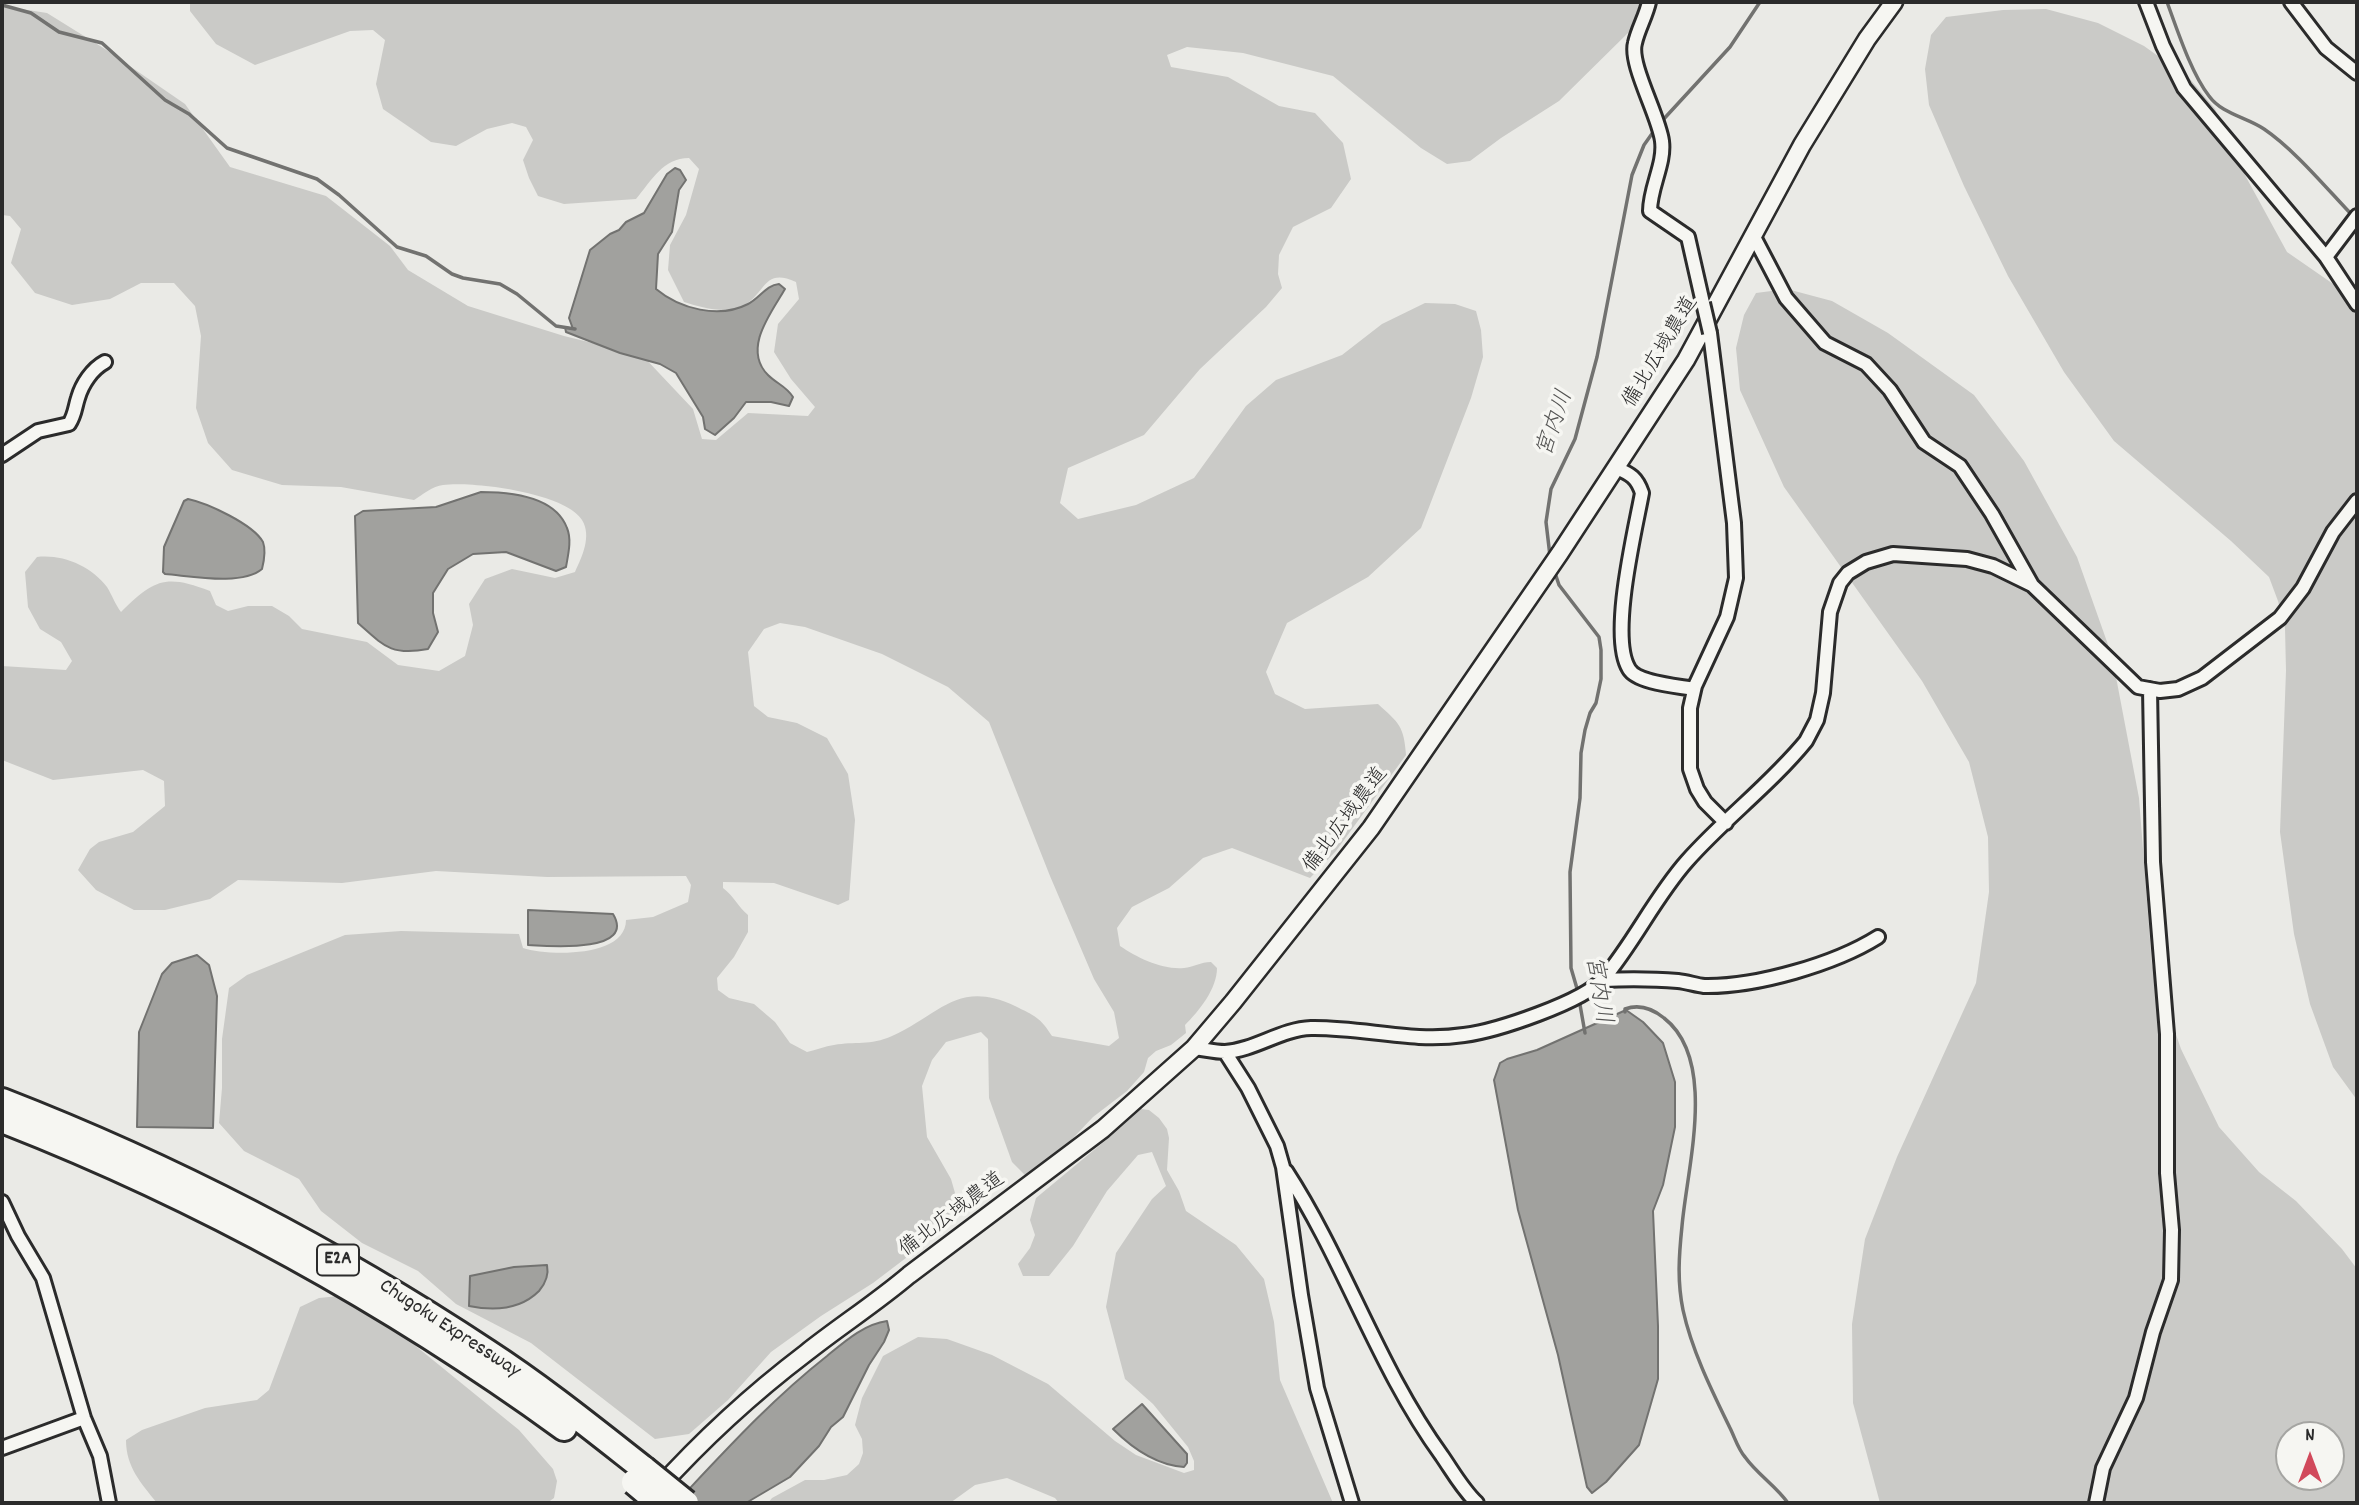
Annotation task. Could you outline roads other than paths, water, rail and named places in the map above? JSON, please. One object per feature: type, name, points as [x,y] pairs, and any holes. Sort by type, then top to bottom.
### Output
[{"type":"highway","name":"Chugoku Expressway","points":[[2,1101],[124,1152],[304,1240],[396,1294],[489,1353],[573,1413],[659,1503]]},
{"type":"highway","name":"Chugoku Expressway","points":[[2,1120],[117,1168],[294,1255],[389,1310],[481,1370],[641,1485],[686,1503]]},
{"type":"street","points":[[1649,2],[1634,44],[1636,60],[1662,143],[1650,197],[1650,211],[1688,237],[1710,333],[1734,523],[1736,578],[1727,617],[1694,689],[1690,708],[1690,769],[1705,802],[1726,823]]},
{"type":"street","name":"備北広域農道","points":[[641,1485],[694,1449],[807,1352],[879,1301],[909,1275],[1103,1129],[1194,1048],[1242,992],[1371,828],[1616,468],[1686,360],[1802,145],[1867,39],[1894,2]]},
{"type":"street","points":[[2146,2],[2163,46],[2184,88],[2326,257],[2352,292],[2357,304]]},
{"type":"street","points":[[2291,2],[2326,48],[2357,73]]},
{"type":"street","points":[[2326,257],[2357,216]]},
{"type":"street","points":[[1753,235],[1786,298],[1825,343],[1866,364],[1890,390],[1924,442],[1960,466],[1992,514],[2032,585],[2138,687],[2160,691],[2178,688],[2202,678],[2280,618],[2303,588],[2333,532],[2357,501]]},
{"type":"street","points":[[2,454],[38,431],[69,424],[87,380],[96,367],[105,362]]},
{"type":"street","points":[[1616,468],[1631,474],[1638,481],[1642,493],[1621,615],[1624,650],[1629,669],[1640,678],[1694,689]]},
{"type":"street","points":[[1194,1048],[1225,1052],[1253,1045],[1286,1031],[1308,1028],[1338,1028],[1420,1039],[1463,1036],[1488,1031],[1576,997],[1603,980],[1665,888],[1686,862],[1806,741],[1816,720],[1822,693],[1830,612],[1840,583],[1848,573],[1867,562],[1893,554],[1918,555],[1967,559],[1993,566],[2032,585]]},
{"type":"street","points":[[2096,1503],[2104,1468],[2136,1398],[2152,1332],[2171,1280],[2172,1230],[2167,1173],[2167,1034],[2152,862],[2150,688]]},
{"type":"street","points":[[1603,980],[1680,981],[1704,986],[1756,981],[1789,973],[1860,948],[1878,937]]},
{"type":"street","points":[[1225,1052],[1248,1088],[1277,1146],[1283,1167],[1317,1388],[1352,1503]]},
{"type":"street","points":[[1283,1167],[1311,1209],[1388,1368],[1430,1440],[1477,1503]]},
{"type":"street","points":[[2,1202],[43,1278],[85,1418],[100,1456],[109,1503]]},
{"type":"street","points":[[2,1448],[85,1418]]},
{"type":"waterway","name":"宮内川","points":[[1661,122],[1730,47],[1760,2]]},
{"type":"waterway","points":[[2167,2],[2190,63],[2214,102],[2276,138],[2353,216]]},
{"type":"waterway","points":[[2,5],[31,13],[59,32],[102,43],[165,100],[189,114],[227,148],[317,179],[397,247],[426,256],[452,274],[463,278],[500,284],[517,294],[556,326],[575,329]]},
{"type":"waterway","name":"宮内川","points":[[1550,556],[1546,522],[1551,489],[1575,439],[1597,357],[1632,175],[1644,145],[1656,128]]},
{"type":"waterway","name":"宮内川","points":[[1554,570],[1559,585],[1599,637],[1601,650],[1601,679],[1596,703],[1585,730],[1581,753],[1580,798],[1570,872],[1571,968],[1578,992]]},
{"type":"waterway","name":"宮内川","points":[[1579,999],[1585,1033]]},
{"type":"waterway","name":"宮内川","points":[[1625,1012],[1625,1009],[1641,1007],[1660,1015],[1680,1037],[1690,1060],[1695,1087],[1695,1116],[1680,1247],[1679,1278],[1683,1310],[1703,1370],[1740,1450],[1788,1503]]}]
